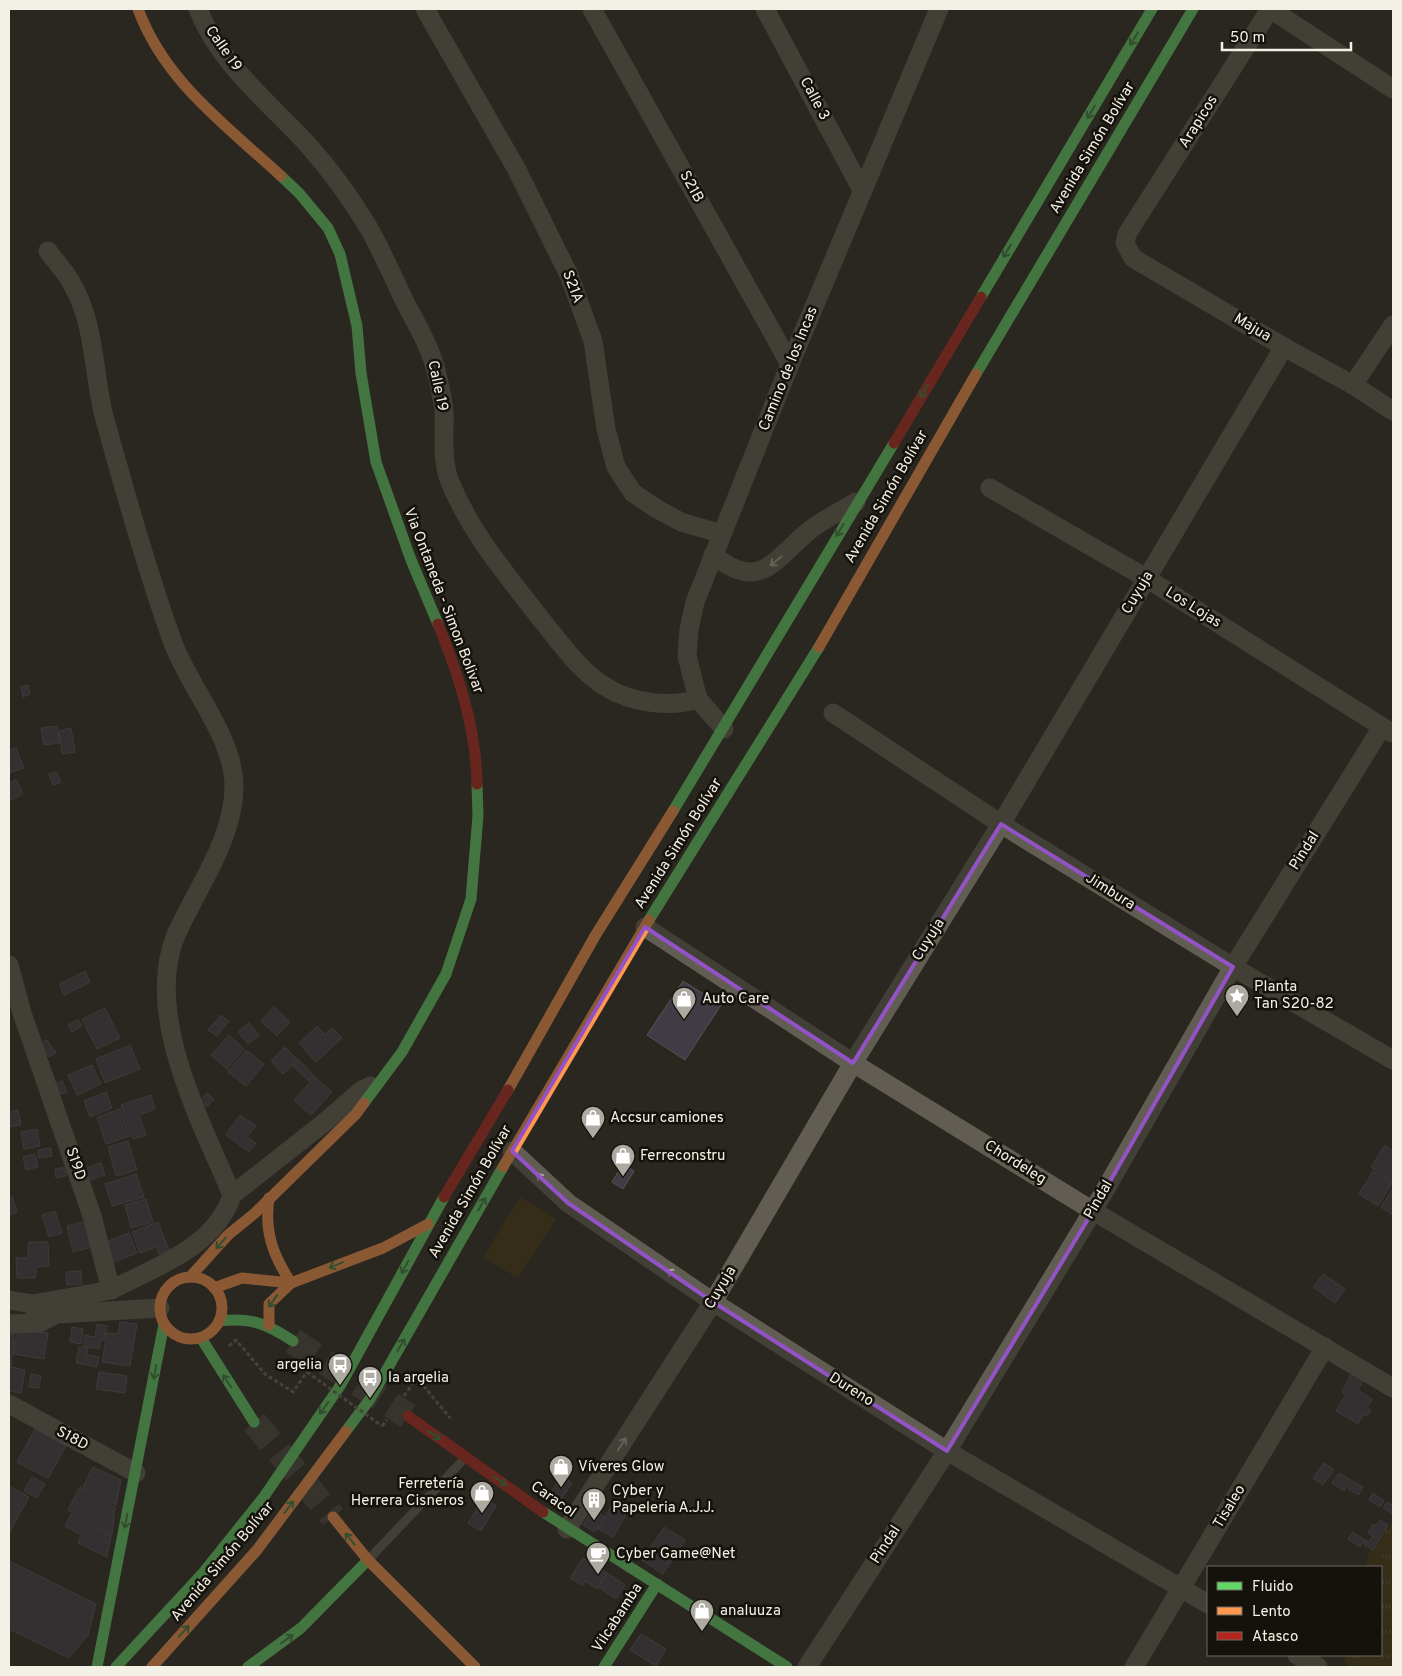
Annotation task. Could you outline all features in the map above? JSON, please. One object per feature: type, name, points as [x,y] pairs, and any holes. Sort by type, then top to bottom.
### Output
[{"type":"main road","name":"Via Ontaneda - Simon Bolivar","points":[[138,9],[148,36],[181,84],[299,193],[328,228],[340,254],[357,326],[362,373],[376,462],[411,560],[457,670],[469,714],[477,763],[478,816],[471,899],[446,974],[402,1052],[356,1114],[255,1213],[228,1235],[190,1278]]},
{"type":"main road","name":"Avenida Simón Bolívar","points":[[116,1667],[203,1573],[263,1498],[340,1386],[428,1224],[512,1085],[596,936],[724,729],[1152,9]]},
{"type":"main road","name":"Avenida Simón Bolívar","points":[[152,1667],[257,1550],[364,1409],[512,1151],[645,927],[799,682],[938,437],[1193,9]]},
{"type":"main road","points":[[269,1198],[266,1228],[270,1247],[292,1283]]},
{"type":"main road","name":"Via Ontaneda - Simon Bolivar","points":[[236,1244],[255,1213]]},
{"type":"main road","points":[[269,1325],[269,1304],[292,1283],[383,1248],[428,1224]]},
{"type":"main road","points":[[213,1287],[218,1274]]},
{"type":"main road","points":[[213,1287],[233,1279],[246,1277],[292,1283]]},
{"type":"main road","points":[[97,1667],[136,1473],[165,1290],[181,1279],[199,1279],[213,1287],[222,1304],[219,1321],[208,1334],[201,1338],[180,1338],[162,1316]]},
{"type":"main road","points":[[219,1321],[235,1319],[269,1325],[293,1341]]},
{"type":"main road","points":[[201,1338],[254,1422]]},
{"type":"main road","name":"Caracol","points":[[408,1416],[567,1529],[787,1667]]},
{"type":"main road","points":[[333,1517],[368,1560],[475,1667]]},
{"type":"main road","points":[[248,1667],[301,1628],[368,1560]]},
{"type":"main road","name":"Vilcabamba","points":[[604,1667],[657,1584]]},
{"type":"street","name":"Calle 19","points":[[198,9],[222,52],[344,188],[370,232],[421,333],[436,368],[444,409],[445,451],[449,479],[471,526],[484,546],[555,636],[591,677],[608,689],[637,699],[667,704],[685,703],[698,699]]},
{"type":"street","name":"S21A","points":[[425,9],[516,168],[569,275],[592,341],[606,429],[616,467],[633,493],[657,509],[681,522],[722,534]]},
{"type":"street","name":"S21B","points":[[592,9],[790,364]]},
{"type":"street","name":"Calle 3","points":[[765,9],[862,190]]},
{"type":"street","name":"Camino de los Incas","points":[[724,729],[698,699],[687,656],[688,628],[695,602],[790,364],[939,9]]},
{"type":"street","points":[[1270,9],[1393,89]]},
{"type":"street","name":"Arapicos","points":[[1127,234],[1270,9]]},
{"type":"street","name":"Majua","points":[[1127,234],[1125,243],[1133,258],[1284,347],[1353,385],[1393,411]]},
{"type":"street","points":[[48,251],[72,283],[83,308],[104,413],[174,644],[225,743],[231,760],[234,803],[219,848],[176,935],[168,959],[165,985],[171,1036],[195,1106],[232,1195]]},
{"type":"street","points":[[1353,385],[1393,325]]},
{"type":"street","name":"Cuyuja","points":[[567,1529],[713,1302],[853,1063],[1001,824],[1284,347]]},
{"type":"street","name":"Los Lojas","points":[[990,488],[1146,578],[1388,730]]},
{"type":"street","points":[[713,555],[732,569],[754,572],[762,571],[775,562],[811,529],[858,501]]},
{"type":"street","name":"Jimbura","points":[[834,713],[1001,824],[1233,967],[1393,1060]]},
{"type":"street","name":"Pindal","points":[[807,1667],[947,1451],[1093,1211],[1233,967],[1388,730]]},
{"type":"street","name":"Chordeleg","points":[[645,927],[853,1063],[1093,1211],[1393,1388]]},
{"type":"street","name":"S19D","points":[[9,965],[22,1013],[92,1216],[111,1290]]},
{"type":"street","points":[[9,1300],[33,1304],[111,1290],[189,1249],[215,1225],[228,1208],[232,1195],[326,1122],[362,1090],[377,1086]]},
{"type":"street","name":"Dureno","points":[[512,1151],[568,1202],[713,1302],[947,1451],[1207,1603]]},
{"type":"street","points":[[33,1304],[39,1323]]},
{"type":"street","points":[[9,1324],[39,1323],[56,1314],[162,1316]]},
{"type":"street","name":"Tisaleo","points":[[1134,1667],[1325,1347]]},
{"type":"street","name":"S18D","points":[[9,1404],[136,1473]]},
{"type":"street","points":[[1298,1656],[1318,1667]]},
{"type":"lane","points":[[368,1560],[466,1457]]},
{"type":"path","points":[[236,1340],[265,1374],[293,1392],[307,1372],[382,1426]]},
{"type":"highlighted area","points":[[1001,824],[1233,967],[1093,1211],[947,1451],[713,1302],[568,1203],[512,1151],[645,927],[853,1063]]},
{"type":"green space","points":[[520,1197],[556,1219],[518,1278],[483,1257]]},
{"type":"green space","points":[[1393,1521],[1393,1667],[1351,1667],[1344,1660],[1346,1656],[1382,1656],[1382,1566],[1365,1566],[1368,1555]]},
{"type":"building","points":[[28,685],[30,694],[23,697],[21,687]]},
{"type":"building","points":[[57,726],[60,743],[44,745],[41,728]]},
{"type":"building","points":[[71,728],[75,752],[62,754],[59,731]]},
{"type":"building","points":[[16,748],[24,768],[9,773],[9,750]]},
{"type":"building","points":[[56,772],[61,782],[53,785],[49,774]]},
{"type":"building","points":[[16,779],[23,794],[9,801],[9,783]]},
{"type":"building","points":[[85,971],[90,982],[64,995],[59,984]]},
{"type":"building","name":"Auto Care","points":[[683,981],[721,1005],[685,1060],[647,1035]]},
{"type":"building","points":[[274,1007],[290,1022],[277,1036],[261,1021]]},
{"type":"building","points":[[105,1008],[120,1038],[97,1049],[82,1019]]},
{"type":"building","points":[[221,1015],[229,1021],[217,1036],[208,1030]]},
{"type":"building","points":[[78,1020],[82,1026],[72,1032],[68,1025]]},
{"type":"building","points":[[249,1023],[259,1035],[248,1044],[238,1032]]},
{"type":"building","points":[[317,1026],[325,1035],[332,1028],[342,1038],[316,1062],[299,1043]]},
{"type":"building","points":[[229,1035],[244,1049],[227,1069],[211,1055]]},
{"type":"building","points":[[47,1040],[56,1053],[49,1057],[40,1044]]},
{"type":"building","points":[[130,1045],[140,1069],[105,1083],[96,1059]]},
{"type":"building","points":[[285,1047],[298,1060],[283,1074],[271,1061]]},
{"type":"building","points":[[246,1050],[264,1064],[246,1086],[228,1072]]},
{"type":"building","points":[[299,1060],[314,1076],[309,1081],[293,1066]]},
{"type":"building","points":[[92,1065],[101,1084],[77,1095],[68,1075]]},
{"type":"building","points":[[315,1077],[332,1092],[311,1115],[294,1100]]},
{"type":"building","points":[[62,1081],[67,1092],[60,1094],[55,1084]]},
{"type":"building","points":[[106,1092],[112,1108],[90,1117],[84,1101]]},
{"type":"building","points":[[207,1093],[214,1099],[207,1107],[200,1101]]},
{"type":"building","points":[[151,1095],[155,1109],[139,1115],[146,1135],[133,1139],[121,1105]]},
{"type":"building","points":[[120,1109],[130,1136],[106,1144],[97,1117]]},
{"type":"building","points":[[18,1110],[21,1125],[9,1127],[9,1112]]},
{"type":"building","points":[[240,1115],[256,1126],[247,1137],[256,1143],[249,1152],[226,1135]]},
{"type":"building","points":[[37,1129],[40,1146],[24,1149],[21,1132]]},
{"type":"building","points":[[128,1141],[137,1170],[116,1176],[108,1147]]},
{"type":"building","points":[[1385,1145],[1393,1151],[1393,1182],[1371,1167]]},
{"type":"building","points":[[51,1148],[52,1156],[39,1158],[38,1150]]},
{"type":"building","points":[[35,1154],[38,1167],[26,1170],[23,1157]]},
{"type":"building","points":[[101,1163],[105,1175],[88,1181],[84,1169]]},
{"type":"building","name":"Ferreconstru","points":[[623,1164],[634,1171],[623,1189],[612,1182]]},
{"type":"building","points":[[65,1167],[66,1176],[56,1178],[55,1169]]},
{"type":"building","points":[[1373,1171],[1392,1183],[1378,1206],[1359,1194]]},
{"type":"building","points":[[136,1174],[144,1197],[112,1206],[105,1184]]},
{"type":"building","points":[[1393,1188],[1393,1215],[1381,1207]]},
{"type":"building","points":[[12,1196],[17,1212],[9,1215],[9,1197]]},
{"type":"building","points":[[146,1199],[153,1222],[131,1228],[125,1205]]},
{"type":"building","points":[[55,1211],[62,1233],[49,1237],[42,1215]]},
{"type":"building","points":[[89,1220],[96,1246],[73,1252],[67,1226]]},
{"type":"building","points":[[158,1222],[169,1250],[159,1254],[156,1247],[140,1253],[132,1232]]},
{"type":"building","points":[[129,1233],[137,1253],[111,1263],[103,1243]]},
{"type":"building","points":[[28,1242],[48,1242],[49,1266],[36,1267],[36,1278],[17,1278],[16,1258],[28,1258]]},
{"type":"building","points":[[81,1271],[82,1284],[67,1285],[66,1272]]},
{"type":"building","points":[[1323,1274],[1345,1289],[1335,1303],[1313,1287]]},
{"type":"building","points":[[120,1322],[137,1324],[130,1366],[102,1362],[107,1333],[118,1334]]},
{"type":"building","points":[[97,1324],[107,1326],[104,1340],[101,1339],[99,1349],[83,1346],[85,1335],[95,1337]]},
{"type":"building","points":[[9,1327],[15,1328],[12,1358],[9,1357]]},
{"type":"building","points":[[72,1327],[83,1329],[81,1344],[70,1342]]},
{"type":"building","points":[[18,1328],[48,1333],[44,1359],[13,1354]]},
{"type":"building","points":[[79,1347],[88,1348],[87,1355],[99,1357],[97,1367],[76,1363]]},
{"type":"building","points":[[9,1360],[12,1360],[11,1367],[25,1370],[21,1393],[9,1391]]},
{"type":"building","points":[[1353,1370],[1365,1378],[1358,1390],[1372,1399],[1367,1407],[1371,1410],[1367,1416],[1364,1414],[1358,1424],[1336,1411],[1346,1394],[1342,1392]]},
{"type":"building","points":[[99,1372],[127,1376],[125,1393],[96,1389]]},
{"type":"building","points":[[31,1374],[41,1376],[39,1388],[29,1387]]},
{"type":"building","points":[[35,1429],[66,1446],[48,1478],[17,1462]]},
{"type":"building","points":[[1324,1463],[1334,1470],[1323,1485],[1313,1478]]},
{"type":"building","points":[[93,1467],[121,1480],[116,1505],[83,1487]]},
{"type":"building","points":[[1339,1473],[1351,1480],[1344,1491],[1332,1483]]},
{"type":"building","name":"Víveres Glow","points":[[562,1476],[572,1483],[561,1500],[550,1493]]},
{"type":"building","points":[[32,1477],[45,1484],[37,1498],[24,1491]]},
{"type":"building","points":[[1352,1481],[1363,1487],[1359,1495],[1348,1489]]},
{"type":"building","points":[[9,1486],[29,1497],[9,1533]]},
{"type":"building","points":[[80,1487],[115,1507],[112,1535],[68,1510]]},
{"type":"building","points":[[1373,1493],[1384,1501],[1380,1507],[1369,1500]]},
{"type":"building","name":"Ferretería Herrera Cisneros","points":[[484,1498],[496,1506],[481,1531],[468,1523]]},
{"type":"building","points":[[1387,1502],[1393,1506],[1393,1514],[1383,1508]]},
{"type":"building","points":[[611,1506],[626,1515],[613,1537],[598,1529]]},
{"type":"building","name":"Cyber y Papeleria A.J.J.","points":[[593,1509],[605,1517],[595,1532],[583,1525]]},
{"type":"building","points":[[71,1514],[111,1536],[107,1557],[78,1543],[81,1535],[65,1526]]},
{"type":"building","points":[[1380,1520],[1388,1525],[1379,1540],[1368,1533],[1373,1524],[1376,1526]]},
{"type":"building","points":[[664,1527],[685,1540],[663,1574],[642,1560]]},
{"type":"building","points":[[1353,1532],[1365,1540],[1360,1547],[1348,1539]]},
{"type":"building","points":[[1373,1536],[1379,1540],[1373,1550],[1364,1545],[1366,1540],[1369,1542]]},
{"type":"building","points":[[583,1558],[607,1573],[597,1589],[585,1581],[582,1585],[570,1578]]},
{"type":"building","points":[[9,1561],[96,1604],[88,1635],[69,1658],[9,1629]]},
{"type":"building","points":[[607,1573],[625,1585],[616,1599],[598,1587]]},
{"type":"building","points":[[641,1634],[666,1649],[656,1666],[630,1650]]},
{"type":"tunnel","points":[[293,1341],[408,1416]]},
{"type":"tunnel","points":[[254,1422],[333,1517]]},
{"type":"traffic: fast","points":[[981,297],[1152,9]]},
{"type":"traffic: fast","points":[[976,374],[1193,9]]},
{"type":"traffic: fast","points":[[281,176],[299,193],[328,228],[340,254],[357,326],[361,373],[376,462],[411,560],[438,624]]},
{"type":"traffic: fast","points":[[673,811],[894,443]]},
{"type":"traffic: fast","points":[[649,920],[819,647]]},
{"type":"traffic: fast","points":[[364,1103],[402,1052],[446,974],[471,899],[478,816],[477,784]]},
{"type":"traffic: fast","points":[[346,1431],[370,1399],[503,1167]]},
{"type":"traffic: fast","points":[[116,1667],[203,1573],[263,1498],[340,1386],[444,1197]]},
{"type":"traffic: fast","points":[[219,1321],[240,1320],[258,1323],[275,1330],[293,1341]]},
{"type":"traffic: fast","points":[[97,1667],[164,1324]]},
{"type":"traffic: fast","points":[[201,1338],[254,1422]]},
{"type":"traffic: fast","points":[[543,1512],[787,1667]]},
{"type":"traffic: fast","points":[[248,1667],[301,1628],[368,1560]]},
{"type":"traffic: fast","points":[[604,1667],[657,1584]]},
{"type":"traffic: slow","points":[[138,9],[164,59],[181,80],[199,101],[281,176]]},
{"type":"traffic: slow","points":[[819,647],[976,374]]},
{"type":"traffic: slow","points":[[508,1090],[595,936],[673,811]]},
{"type":"traffic: slow","points":[[503,1167],[649,920]]},
{"type":"traffic: slow","points":[[190,1277],[228,1235],[255,1213],[356,1114],[364,1103]]},
{"type":"traffic: slow","points":[[269,1198],[268,1222],[271,1243],[279,1263],[291,1283]]},
{"type":"traffic: slow","points":[[269,1325],[269,1304],[291,1283],[383,1248],[428,1224]]},
{"type":"traffic: slow","points":[[191,1277],[203,1279],[213,1286],[220,1296],[222,1308],[220,1320],[213,1330],[203,1337],[191,1339],[179,1337],[169,1330],[162,1320],[160,1308],[162,1296],[169,1286],[179,1279],[191,1277]]},
{"type":"traffic: slow","points":[[214,1288],[242,1278],[291,1283]]},
{"type":"traffic: slow","points":[[152,1667],[257,1550],[346,1431]]},
{"type":"traffic: slow","points":[[333,1517],[368,1560],[475,1667]]},
{"type":"traffic: jam","points":[[894,443],[981,297]]},
{"type":"traffic: jam","points":[[438,624],[453,663],[470,722],[477,784]]},
{"type":"traffic: jam","points":[[444,1197],[508,1090]]},
{"type":"traffic: jam","points":[[408,1416],[543,1512]]},
{"type":"place","name":"Planta Tan S20-82","points":[[1237,1017]]},
{"type":"place","name":"Auto Care","points":[[684,1020]]},
{"type":"place","name":"Accsur camiones","points":[[593,1139]]},
{"type":"place","name":"Ferreconstru","points":[[623,1177]]},
{"type":"place","name":"argelia","points":[[340,1386]]},
{"type":"place","name":"la argelia","points":[[370,1399]]},
{"type":"place","name":"Víveres Glow","points":[[561,1488]]},
{"type":"place","name":"Ferretería Herrera Cisneros","points":[[482,1514]]},
{"type":"place","name":"Cyber y Papeleria A.J.J.","points":[[594,1521]]},
{"type":"place","name":"Cyber Game@Net","points":[[598,1575]]},
{"type":"place","name":"analuuza","points":[[702,1632]]}]
